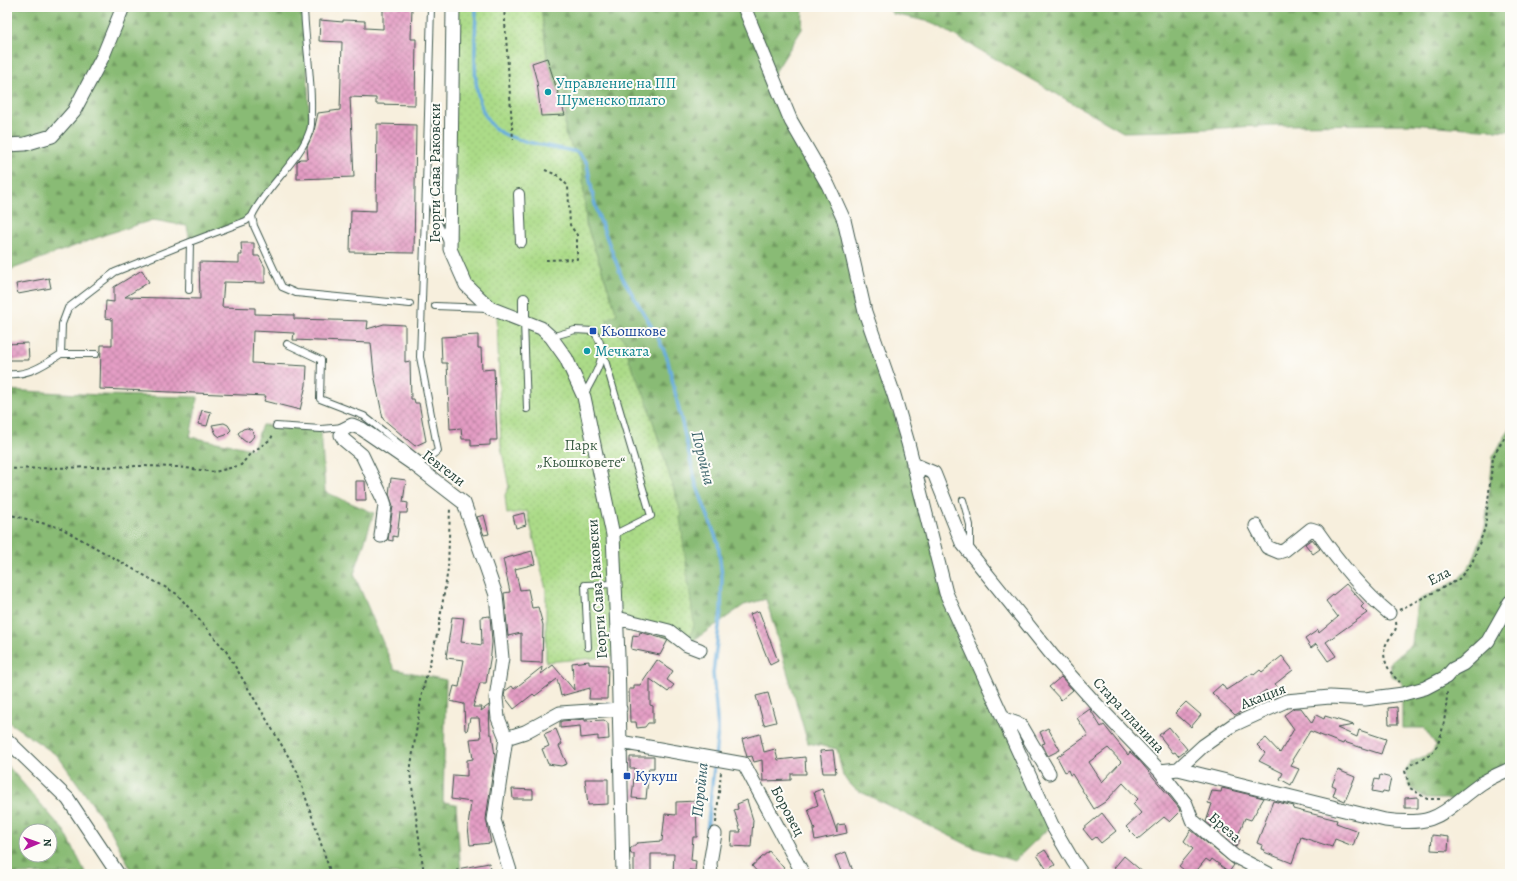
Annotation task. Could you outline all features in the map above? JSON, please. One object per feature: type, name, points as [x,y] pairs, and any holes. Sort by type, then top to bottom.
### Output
[{"type":"street","points":[[7,145],[25,144],[52,136],[74,111],[103,56],[123,7]]},
{"type":"street","name":"Георги Сава Раковски","points":[[453,7],[450,249],[466,286],[490,308],[497,312],[540,328],[551,337],[566,358],[584,397],[613,535],[620,709],[623,874]]},
{"type":"street","points":[[744,7],[791,121],[828,185],[844,220],[866,312],[894,395],[946,593],[1052,825],[1082,874]]},
{"type":"street","points":[[520,194],[521,242]]},
{"type":"street","points":[[524,299],[524,321]]},
{"type":"street","name":"Гевгели","points":[[348,426],[352,425],[362,429],[464,503],[496,595],[502,658],[496,698],[498,718],[506,738]]},
{"type":"street","points":[[348,426],[342,430],[341,435],[344,440],[362,455],[385,505],[381,536]]},
{"type":"street","name":"Стара планина","points":[[913,464],[934,473],[962,543],[1052,655],[1160,771],[1178,769],[1384,820],[1406,823],[1437,817],[1448,811],[1484,782],[1510,769]]},
{"type":"street","points":[[1256,526],[1267,547],[1279,552],[1285,550],[1312,529],[1317,531],[1339,562],[1371,598],[1389,613]]},
{"type":"street","name":"Акация","points":[[1178,769],[1203,746],[1232,725],[1286,701],[1330,697],[1365,699],[1400,694],[1425,688],[1446,677],[1453,669],[1463,664],[1488,641],[1510,602]]},
{"type":"street","points":[[617,618],[669,632],[687,645],[700,650]]},
{"type":"street","points":[[510,874],[494,820],[506,738],[525,732],[560,713],[620,709]]},
{"type":"street","points":[[1004,719],[1021,725],[1049,773]]},
{"type":"street","points":[[7,740],[68,799],[118,874]]},
{"type":"street","points":[[620,742],[716,759]]},
{"type":"street","name":"Боровец","points":[[716,759],[744,764],[803,874]]},
{"type":"street","name":"Бреза","points":[[1160,771],[1186,804],[1192,820],[1234,856],[1269,874]]},
{"type":"street","points":[[711,874],[710,863],[715,834]]},
{"type":"lane","points":[[61,354],[62,324],[68,308],[115,272],[246,221],[252,216],[258,204],[296,154],[310,129],[311,90],[305,34],[304,7]]},
{"type":"lane","points":[[287,344],[321,360],[320,399],[364,416],[422,462],[438,451],[420,357],[431,7]]},
{"type":"lane","points":[[426,186],[436,219],[450,249]]},
{"type":"lane","points":[[252,216],[257,232],[282,287],[296,293],[410,304]]},
{"type":"lane","points":[[189,290],[190,242]]},
{"type":"lane","points":[[436,306],[490,308]]},
{"type":"lane","points":[[524,321],[527,409]]},
{"type":"lane","points":[[551,337],[575,330],[593,331],[600,339],[650,516],[613,535]]},
{"type":"lane","points":[[584,397],[601,361],[602,350]]},
{"type":"lane","points":[[7,374],[16,375],[39,369],[61,354],[96,354]]},
{"type":"lane","points":[[276,426],[321,429],[348,426]]},
{"type":"lane","points":[[963,500],[970,525],[970,553]]},
{"type":"lane","points":[[588,647],[585,585],[615,584]]},
{"type":"path","points":[[504,7],[513,140]]},
{"type":"path","points":[[545,170],[557,175],[568,186],[570,225],[577,234],[578,254],[577,259],[546,260]]},
{"type":"path","points":[[7,469],[148,466],[178,467],[215,472],[241,465],[250,454],[271,439],[276,426]]},
{"type":"path","name":"Ела","points":[[1389,613],[1397,611],[1458,580],[1472,563],[1485,528],[1493,457],[1510,428]]},
{"type":"path","points":[[424,874],[410,772],[422,693],[438,631],[448,568],[451,525],[449,491]]},
{"type":"path","points":[[7,514],[61,528],[177,594],[226,651],[297,771],[331,874]]},
{"type":"path","points":[[1389,613],[1395,618],[1397,626],[1393,635],[1385,646],[1384,653],[1392,676],[1402,683],[1400,694]]},
{"type":"path","points":[[1441,799],[1427,799],[1410,788],[1405,771],[1411,762],[1432,753],[1436,745],[1445,720],[1447,704],[1446,677]]},
{"type":"path","points":[[715,834],[716,759]]},
{"type":"green space","points":[[7,7],[304,7],[310,129],[296,154],[252,216],[190,242],[187,226],[153,220],[107,234],[7,271]]},
{"type":"green space","name":"Парк „Кьошковете“","points":[[453,7],[541,7],[547,58],[565,115],[565,135],[582,164],[586,224],[617,314],[606,320],[626,342],[629,360],[646,399],[682,516],[680,517],[694,625],[687,645],[617,618],[618,656],[546,662],[546,589],[527,511],[507,514],[505,495],[509,487],[501,447],[497,313],[466,285],[450,249]]},
{"type":"green space","points":[[541,7],[803,7],[802,29],[772,77],[828,185],[946,593],[1052,825],[1014,861],[972,847],[855,789],[843,776],[837,749],[808,743],[766,599],[744,605],[687,645],[680,517],[682,516],[646,399],[629,360],[626,342],[606,320],[617,314],[586,224],[582,164],[565,135],[565,115],[547,58]]},
{"type":"green space","points":[[887,7],[1510,7],[1510,131],[1409,124],[1275,125],[1123,132],[931,22],[893,14]]},
{"type":"green space","points":[[7,390],[99,395],[198,397],[190,437],[253,449],[262,425],[321,429],[325,492],[374,513],[354,574],[394,669],[446,680],[443,802],[456,804],[461,874],[133,874],[110,829],[58,756],[7,721]]},
{"type":"green space","points":[[1510,428],[1510,769],[1461,799],[1427,799],[1410,788],[1405,771],[1411,762],[1432,753],[1436,745],[1424,728],[1402,728],[1402,683],[1392,676],[1389,663],[1412,644],[1417,601],[1458,580],[1472,563],[1485,528],[1493,457]]},
{"type":"green space","points":[[7,765],[57,823],[18,823],[18,863],[58,863],[58,824],[65,832],[86,874],[7,874]]},
{"type":"building","points":[[383,7],[412,7],[411,39],[416,39],[415,105],[376,104],[376,98],[350,97],[354,177],[297,179],[297,162],[300,159],[308,159],[307,147],[314,131],[318,113],[340,110],[342,42],[319,41],[320,20],[343,22],[343,20],[365,21],[365,28],[383,29]]},
{"type":"building","name":"Управление на ПП Шуменско плато","points":[[547,58],[565,115],[541,116],[537,82],[532,63]]},
{"type":"building","points":[[377,124],[416,125],[414,253],[350,252],[351,210],[376,211]]},
{"type":"building","points":[[241,243],[254,243],[254,256],[259,256],[265,267],[265,283],[224,282],[222,307],[255,308],[255,314],[294,315],[294,319],[368,321],[367,329],[384,324],[405,325],[405,362],[410,361],[411,399],[414,399],[415,403],[419,403],[426,441],[415,446],[383,419],[374,374],[371,343],[293,340],[294,333],[253,331],[252,363],[307,366],[306,385],[300,410],[264,401],[266,396],[100,389],[101,345],[112,345],[112,319],[105,318],[106,301],[114,302],[114,287],[142,270],[149,282],[125,297],[200,299],[199,262],[239,263],[239,255],[242,255]]},
{"type":"building","points":[[49,278],[51,288],[18,294],[16,284]]},
{"type":"building","points":[[478,335],[478,348],[481,348],[482,370],[494,369],[497,440],[490,440],[490,445],[471,446],[471,439],[462,439],[461,428],[450,429],[447,363],[442,363],[441,337]]},
{"type":"building","points":[[28,343],[29,360],[7,360],[7,344]]},
{"type":"building","points":[[202,410],[211,412],[207,426],[198,424]]},
{"type":"building","points":[[224,423],[228,425],[231,430],[226,435],[220,437],[216,434],[212,425]]},
{"type":"building","points":[[247,428],[252,430],[254,436],[250,441],[246,442],[238,433]]},
{"type":"building","points":[[391,478],[406,480],[403,502],[408,503],[407,513],[400,513],[397,537],[393,536],[393,541],[388,540],[393,506],[389,494]]},
{"type":"building","points":[[356,481],[365,481],[366,500],[356,500]]},
{"type":"building","points":[[524,513],[526,525],[516,528],[513,516]]},
{"type":"building","points":[[484,515],[489,534],[484,535],[477,517]]},
{"type":"building","points":[[1312,539],[1320,549],[1313,554],[1305,544]]},
{"type":"building","points":[[532,551],[535,564],[515,569],[520,590],[528,589],[532,608],[538,607],[543,625],[542,663],[521,662],[521,633],[508,636],[504,593],[510,592],[503,559]]},
{"type":"building","points":[[1346,584],[1364,604],[1361,607],[1367,613],[1326,642],[1336,656],[1328,661],[1316,644],[1311,648],[1305,639],[1318,630],[1319,633],[1338,617],[1326,601]]},
{"type":"building","points":[[759,611],[778,661],[770,665],[750,614]]},
{"type":"building","points":[[490,616],[492,642],[486,683],[480,683],[473,707],[482,707],[481,711],[489,705],[490,734],[492,734],[495,756],[486,819],[491,843],[470,845],[468,827],[471,802],[451,799],[453,775],[467,776],[467,760],[473,759],[470,739],[481,738],[479,718],[470,718],[467,731],[465,730],[464,704],[450,701],[454,686],[459,687],[464,660],[446,658],[452,617],[464,618],[461,642],[482,645],[481,617]]},
{"type":"building","points":[[640,632],[668,640],[660,655],[631,649],[633,635],[639,636]]},
{"type":"building","points":[[1282,656],[1293,670],[1275,684],[1282,693],[1277,696],[1273,698],[1266,690],[1242,708],[1244,710],[1235,715],[1212,693],[1222,684],[1226,690],[1253,673],[1254,675],[1260,670],[1262,672]]},
{"type":"building","points":[[657,660],[673,671],[667,680],[674,685],[668,692],[650,679],[650,705],[653,706],[653,723],[648,723],[645,727],[637,728],[636,722],[630,722],[629,689],[634,689],[634,685],[640,685]]},
{"type":"building","points":[[589,661],[589,664],[608,665],[607,699],[589,699],[590,688],[561,696],[557,679],[535,696],[533,694],[514,709],[504,696],[505,691],[512,686],[514,689],[542,667],[541,674],[553,665],[574,690],[572,663]]},
{"type":"building","points":[[1061,677],[1073,690],[1061,700],[1049,687]]},
{"type":"building","points":[[768,693],[776,722],[764,725],[756,696]]},
{"type":"building","points":[[1186,702],[1201,715],[1191,727],[1175,713]]},
{"type":"building","points":[[1397,707],[1398,724],[1389,724],[1388,708]]},
{"type":"building","points":[[1294,708],[1301,708],[1312,723],[1316,715],[1324,719],[1325,716],[1354,725],[1337,728],[1357,737],[1359,730],[1386,739],[1381,754],[1344,742],[1343,744],[1310,731],[1292,760],[1294,761],[1291,766],[1299,769],[1291,785],[1280,779],[1283,773],[1259,761],[1265,753],[1257,745],[1266,738],[1280,753],[1294,729],[1284,715]]},
{"type":"building","points":[[1090,709],[1101,727],[1104,725],[1128,755],[1130,752],[1139,760],[1179,808],[1180,812],[1170,822],[1164,817],[1138,839],[1126,827],[1141,813],[1133,804],[1138,799],[1123,783],[1105,802],[1094,809],[1072,774],[1070,775],[1068,770],[1065,772],[1057,757],[1088,735],[1077,718]],"holes":[[[1108,748],[1121,762],[1102,782],[1089,762]]]},
{"type":"building","points":[[585,719],[585,721],[604,720],[608,723],[609,739],[598,740],[598,736],[581,738],[580,726],[560,728],[560,722],[562,721]]},
{"type":"building","points":[[1169,727],[1187,749],[1178,756],[1175,752],[1173,753],[1159,735]]},
{"type":"building","points":[[1048,728],[1060,750],[1048,756],[1042,744],[1045,743],[1040,732]]},
{"type":"building","points":[[556,729],[562,744],[559,746],[567,764],[561,766],[548,764],[542,749],[549,746],[544,734]]},
{"type":"building","points":[[760,734],[764,752],[775,749],[778,760],[805,757],[806,774],[791,774],[791,780],[763,781],[762,760],[754,762],[752,756],[747,757],[742,739]]},
{"type":"building","points":[[833,750],[836,773],[823,773],[820,751]]},
{"type":"building","points":[[630,757],[654,757],[654,768],[649,768],[646,799],[632,798],[635,768],[630,768]]},
{"type":"building","points":[[1338,770],[1355,777],[1345,801],[1333,796],[1336,787],[1332,785]]},
{"type":"building","points":[[1380,775],[1391,778],[1388,792],[1383,791],[1382,793],[1372,791],[1375,779],[1379,780]]},
{"type":"building","points":[[585,779],[608,779],[608,804],[588,805]]},
{"type":"building","points":[[1222,788],[1264,798],[1251,820],[1245,818],[1237,838],[1240,840],[1236,847],[1206,822],[1212,804],[1208,803],[1212,791],[1221,792]]},
{"type":"building","points":[[512,789],[533,790],[533,799],[513,799]]},
{"type":"building","points":[[822,789],[837,832],[837,825],[845,824],[847,833],[815,840],[813,830],[815,830],[808,809],[818,805],[814,792]]},
{"type":"building","points":[[1418,797],[1418,808],[1405,808],[1405,798]]},
{"type":"building","points":[[747,800],[753,820],[751,847],[731,846],[732,832],[741,832],[734,810],[738,809],[737,804]]},
{"type":"building","points":[[696,801],[697,837],[693,837],[691,860],[696,861],[695,871],[689,870],[689,874],[673,874],[674,854],[651,854],[651,874],[634,874],[634,854],[631,854],[630,849],[637,843],[662,841],[665,814],[676,815],[676,802]]},
{"type":"building","points":[[1273,801],[1294,806],[1293,809],[1337,820],[1336,823],[1358,831],[1353,846],[1335,839],[1332,847],[1301,837],[1292,863],[1264,852],[1265,850],[1261,849],[1262,845],[1257,843]]},
{"type":"building","points":[[1102,813],[1116,831],[1101,843],[1096,837],[1092,840],[1083,829]]},
{"type":"building","points":[[1191,830],[1234,865],[1229,872],[1212,859],[1210,862],[1206,859],[1194,874],[1189,874],[1179,866],[1193,849],[1184,841]]},
{"type":"building","points":[[1432,835],[1449,837],[1448,851],[1431,850]]},
{"type":"building","points":[[1045,850],[1055,865],[1047,870],[1037,855]]},
{"type":"building","points":[[769,851],[789,874],[759,874],[752,866]]},
{"type":"building","points":[[846,852],[854,874],[842,874],[835,856]]},
{"type":"building","points":[[1124,856],[1145,874],[1121,874],[1114,868]]},
{"type":"building","points":[[489,863],[491,874],[457,874],[457,869]]},
{"type":"waterway","name":"Поройна","points":[[476,7],[476,76],[478,94],[483,111],[491,124],[502,133],[529,142],[577,152],[587,163],[598,215],[621,275],[656,334],[667,357],[696,484],[718,543],[722,577],[721,611],[713,673],[718,730],[707,831]]},
{"type":"place","name":"Управление на ПП Шуменско плато","points":[[548,92]]},
{"type":"place","name":"Кьошкове","points":[[593,331]]},
{"type":"place","name":"Мечката","points":[[587,351]]},
{"type":"place","name":"Кукуш","points":[[627,776]]}]
